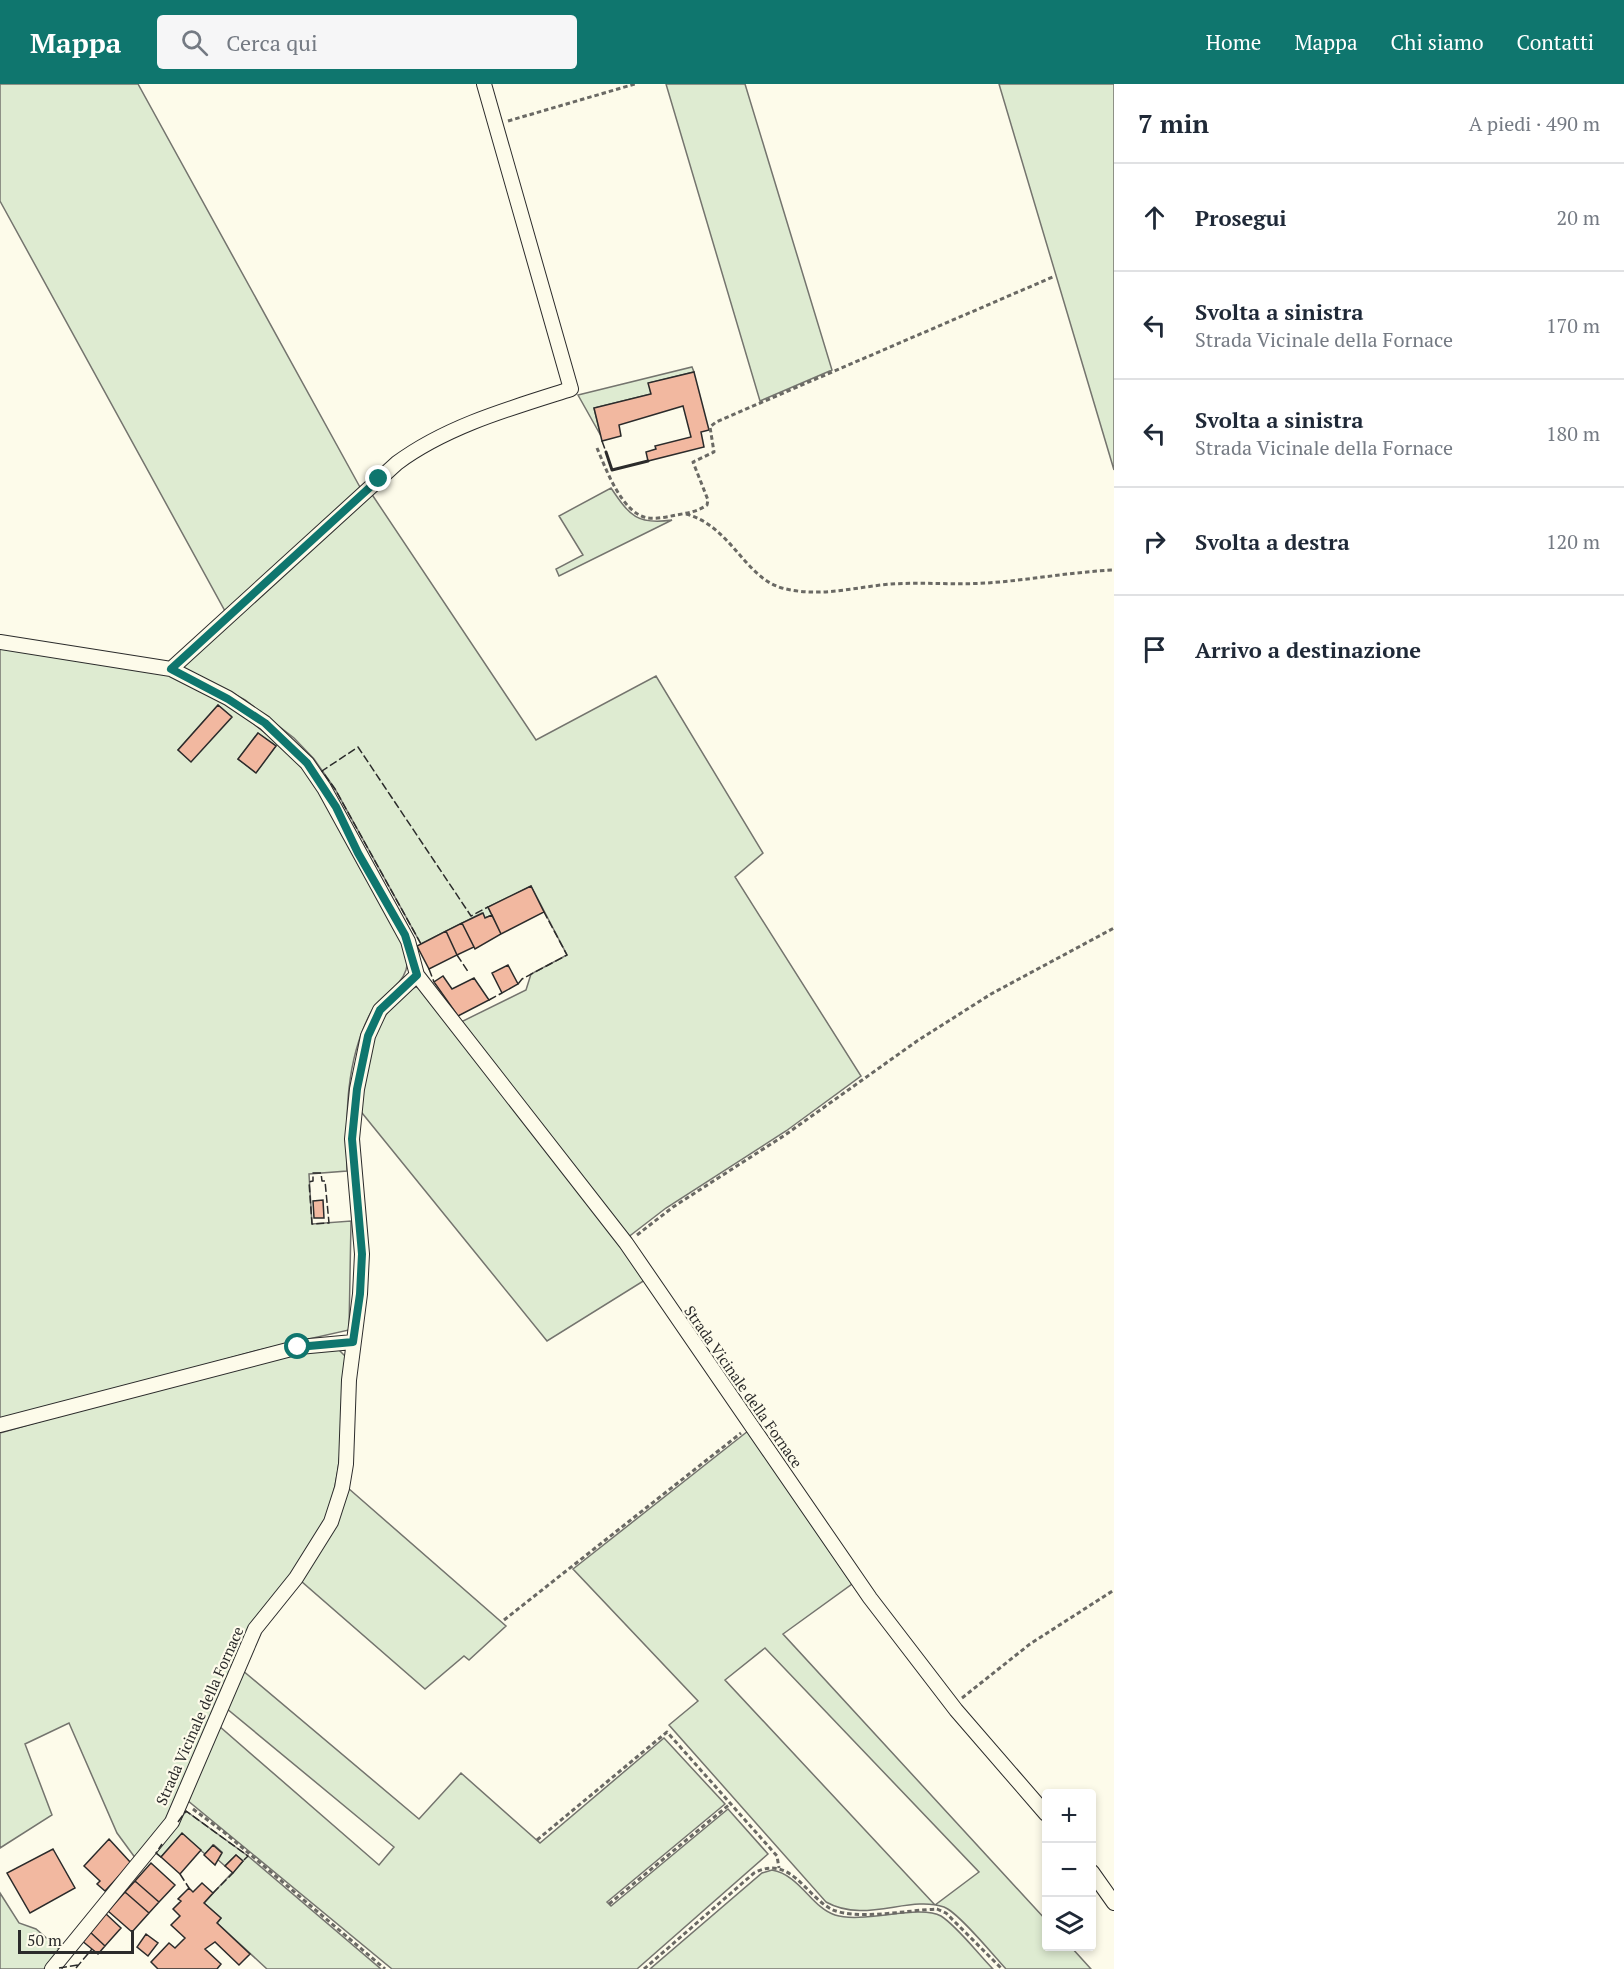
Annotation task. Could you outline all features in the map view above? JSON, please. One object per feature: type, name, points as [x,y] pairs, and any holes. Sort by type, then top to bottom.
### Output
[{"type":"street","points":[[171,669],[397,463],[418,447],[521,405],[571,389],[484,84]]},
{"type":"street","name":"Strada Vicinale della Fornace","points":[[0,642],[171,669],[228,699],[265,723],[307,763],[336,807],[358,853],[405,935],[417,975],[626,1243],[870,1598],[952,1706],[1042,1808]]},
{"type":"street","name":"Strada Vicinale della Fornace","points":[[52,1969],[172,1822],[255,1629],[296,1578],[331,1522],[342,1488],[346,1464],[353,1342],[360,1294],[362,1254],[352,1139],[357,1089],[368,1036],[380,1010],[417,975]]},
{"type":"street","points":[[0,1425],[298,1347],[353,1342]]},
{"type":"street","points":[[1096,1878],[1114,1903]]},
{"type":"path","points":[[495,124],[634,84]]},
{"type":"path","points":[[597,448],[620,497],[637,514],[647,518],[698,511],[707,505],[708,500],[693,462],[714,452],[710,427],[716,422],[1055,276]]},
{"type":"path","points":[[684,513],[699,517],[715,527],[768,581],[800,591],[848,591],[882,585],[926,582],[988,583],[1114,570]]},
{"type":"path","points":[[626,1243],[673,1207],[785,1136],[917,1041],[992,994],[1114,928]]},
{"type":"path","points":[[504,1620],[750,1426]]},
{"type":"path","points":[[952,1706],[1030,1644],[1114,1590]]},
{"type":"path","points":[[537,1840],[667,1732],[777,1856],[779,1868]]},
{"type":"path","points":[[180,1803],[225,1833],[385,1969]]},
{"type":"path","points":[[609,1904],[731,1804]]},
{"type":"path","points":[[644,1969],[754,1873],[762,1869],[779,1868],[799,1880],[822,1903],[841,1913],[937,1909],[946,1913],[1002,1969]]},
{"type":"green space","points":[[0,84],[138,84],[361,489],[225,611],[0,201]]},
{"type":"green space","points":[[666,84],[745,84],[832,370],[760,401]]},
{"type":"green space","points":[[999,84],[1114,84],[1114,470]]},
{"type":"green space","points":[[692,367],[694,372],[649,383],[651,394],[594,408],[601,436],[578,395]]},
{"type":"green space","points":[[611,488],[629,512],[636,516],[650,521],[672,520],[559,576],[556,569],[583,555],[559,516]]},
{"type":"green space","points":[[371,493],[536,740],[656,676],[763,853],[735,877],[861,1076],[786,1131],[666,1208],[627,1238],[461,1022],[526,990],[531,974],[567,955],[531,886],[488,907],[492,915],[485,918],[482,913],[421,944],[335,789],[314,759],[294,738],[245,700],[182,667]]},
{"type":"green space","points":[[0,646],[170,674],[211,694],[254,724],[293,758],[322,793],[357,863],[400,933],[407,959],[406,970],[400,981],[371,1012],[356,1050],[347,1109],[347,1171],[309,1174],[312,1224],[351,1221],[349,1330],[255,1351],[0,1422]],"holes":[[[218,705],[231,716],[191,761],[178,750]],[[258,733],[276,746],[256,772],[238,759]]]},
{"type":"green space","points":[[415,987],[421,988],[616,1238],[645,1280],[547,1341],[358,1108],[368,1057],[380,1025],[400,998]]},
{"type":"green space","points":[[338,1349],[345,1356],[342,1438],[337,1478],[326,1518],[213,1714],[165,1822],[136,1859],[117,1833],[69,1723],[25,1744],[52,1815],[0,1848],[0,1433],[298,1350]]},
{"type":"green space","points":[[748,1431],[852,1584],[783,1634],[1042,1916],[1042,1951],[1075,1951],[1091,1969],[1006,1969],[967,1925],[944,1907],[916,1904],[856,1910],[841,1908],[826,1902],[669,1725],[698,1701],[573,1569]],"holes":[[[765,1648],[979,1872],[935,1905],[725,1680]]]},
{"type":"green space","points":[[348,1488],[506,1626],[469,1660],[464,1656],[425,1689],[301,1581]]},
{"type":"green space","points":[[242,1670],[419,1819],[461,1773],[540,1843],[664,1738],[725,1804],[607,1902],[611,1906],[728,1809],[768,1854],[637,1969],[392,1969],[187,1800],[219,1726],[379,1865],[394,1847],[226,1708]]},
{"type":"green space","points":[[186,1811],[248,1856],[381,1969],[267,1969],[217,1923],[221,1918],[204,1903],[243,1861],[236,1855],[225,1866],[217,1859],[222,1852],[214,1845],[205,1854],[182,1834],[161,1857],[156,1853]]},
{"type":"green space","points":[[772,1870],[790,1878],[819,1905],[835,1915],[860,1917],[919,1912],[941,1916],[993,1969],[650,1969],[762,1873]]},
{"type":"green space","points":[[0,1893],[19,1923],[36,1929],[59,1949],[44,1969],[0,1969]]},
{"type":"building","points":[[694,372],[709,430],[701,432],[704,447],[648,461],[646,452],[656,449],[655,446],[691,437],[683,406],[619,425],[621,436],[602,441],[594,408],[651,394],[648,383]]},
{"type":"building","points":[[218,705],[232,717],[191,762],[178,750]]},
{"type":"building","points":[[258,733],[276,746],[256,773],[238,759]]},
{"type":"building","points":[[531,886],[544,912],[501,934],[488,907]]},
{"type":"building","points":[[483,913],[485,918],[492,915],[501,934],[475,949],[462,923]]},
{"type":"building","points":[[462,923],[474,947],[457,955],[446,931]]},
{"type":"building","points":[[446,931],[457,955],[429,969],[417,946]]},
{"type":"building","points":[[508,965],[518,984],[502,993],[492,973]]},
{"type":"building","points":[[443,976],[452,989],[474,978],[489,1000],[458,1016],[434,982]]},
{"type":"building","points":[[323,1200],[324,1218],[314,1218],[313,1201]]},
{"type":"building","points":[[182,1833],[201,1850],[180,1874],[161,1857]]},
{"type":"building","points":[[109,1839],[131,1863],[105,1891],[97,1884],[100,1881],[84,1866]]},
{"type":"building","points":[[213,1845],[222,1853],[215,1865],[204,1855]]},
{"type":"building","points":[[53,1849],[75,1888],[30,1913],[7,1873]]},
{"type":"building","points":[[236,1855],[243,1861],[233,1873],[225,1866]]},
{"type":"building","points":[[151,1863],[175,1885],[159,1902],[135,1881]]},
{"type":"building","points":[[135,1881],[159,1902],[149,1913],[125,1892]]},
{"type":"building","points":[[202,1883],[213,1893],[204,1903],[221,1918],[217,1923],[250,1954],[239,1965],[215,1942],[205,1949],[221,1964],[217,1969],[158,1969],[151,1962],[169,1943],[175,1948],[185,1938],[171,1925],[180,1916],[173,1909],[181,1901],[178,1899],[189,1888],[193,1892]]},
{"type":"building","points":[[125,1892],[149,1913],[132,1932],[108,1911]]},
{"type":"building","points":[[105,1913],[121,1928],[105,1946],[89,1931]]},
{"type":"building","points":[[89,1931],[105,1946],[98,1954],[81,1940]]},
{"type":"building","points":[[146,1934],[158,1943],[148,1956],[137,1947]]},
{"type":"fence","points":[[602,441],[606,452]]},
{"type":"fence","points":[[421,944],[335,789],[322,771],[358,747],[471,916],[488,907]]},
{"type":"fence","points":[[518,984],[522,979],[567,955],[544,912]]},
{"type":"fence","points":[[457,955],[469,973]]},
{"type":"fence","points":[[429,969],[434,982]]},
{"type":"fence","points":[[489,1000],[502,993]]},
{"type":"fence","points":[[313,1173],[321,1173],[322,1181],[325,1181],[329,1223],[312,1224],[309,1182],[313,1181],[313,1173]]},
{"type":"fence","points":[[178,1822],[186,1811],[248,1856],[243,1861]]},
{"type":"fence","points":[[161,1857],[156,1853],[162,1844]]},
{"type":"fence","points":[[213,1893],[233,1873]]},
{"type":"fence","points":[[180,1874],[189,1888]]},
{"type":"fence","points":[[76,1968],[92,1949]]},
{"type":"fence","points":[[59,1968],[78,1965]]},
{"type":"wall","points":[[606,452],[612,470],[648,461]]},
{"type":"route","points":[[298,1347],[353,1342],[360,1294],[362,1254],[352,1139],[357,1089],[368,1036],[380,1010],[417,975],[405,935],[358,853],[336,807],[307,763],[265,723],[228,699],[171,669],[379,479]]}]
